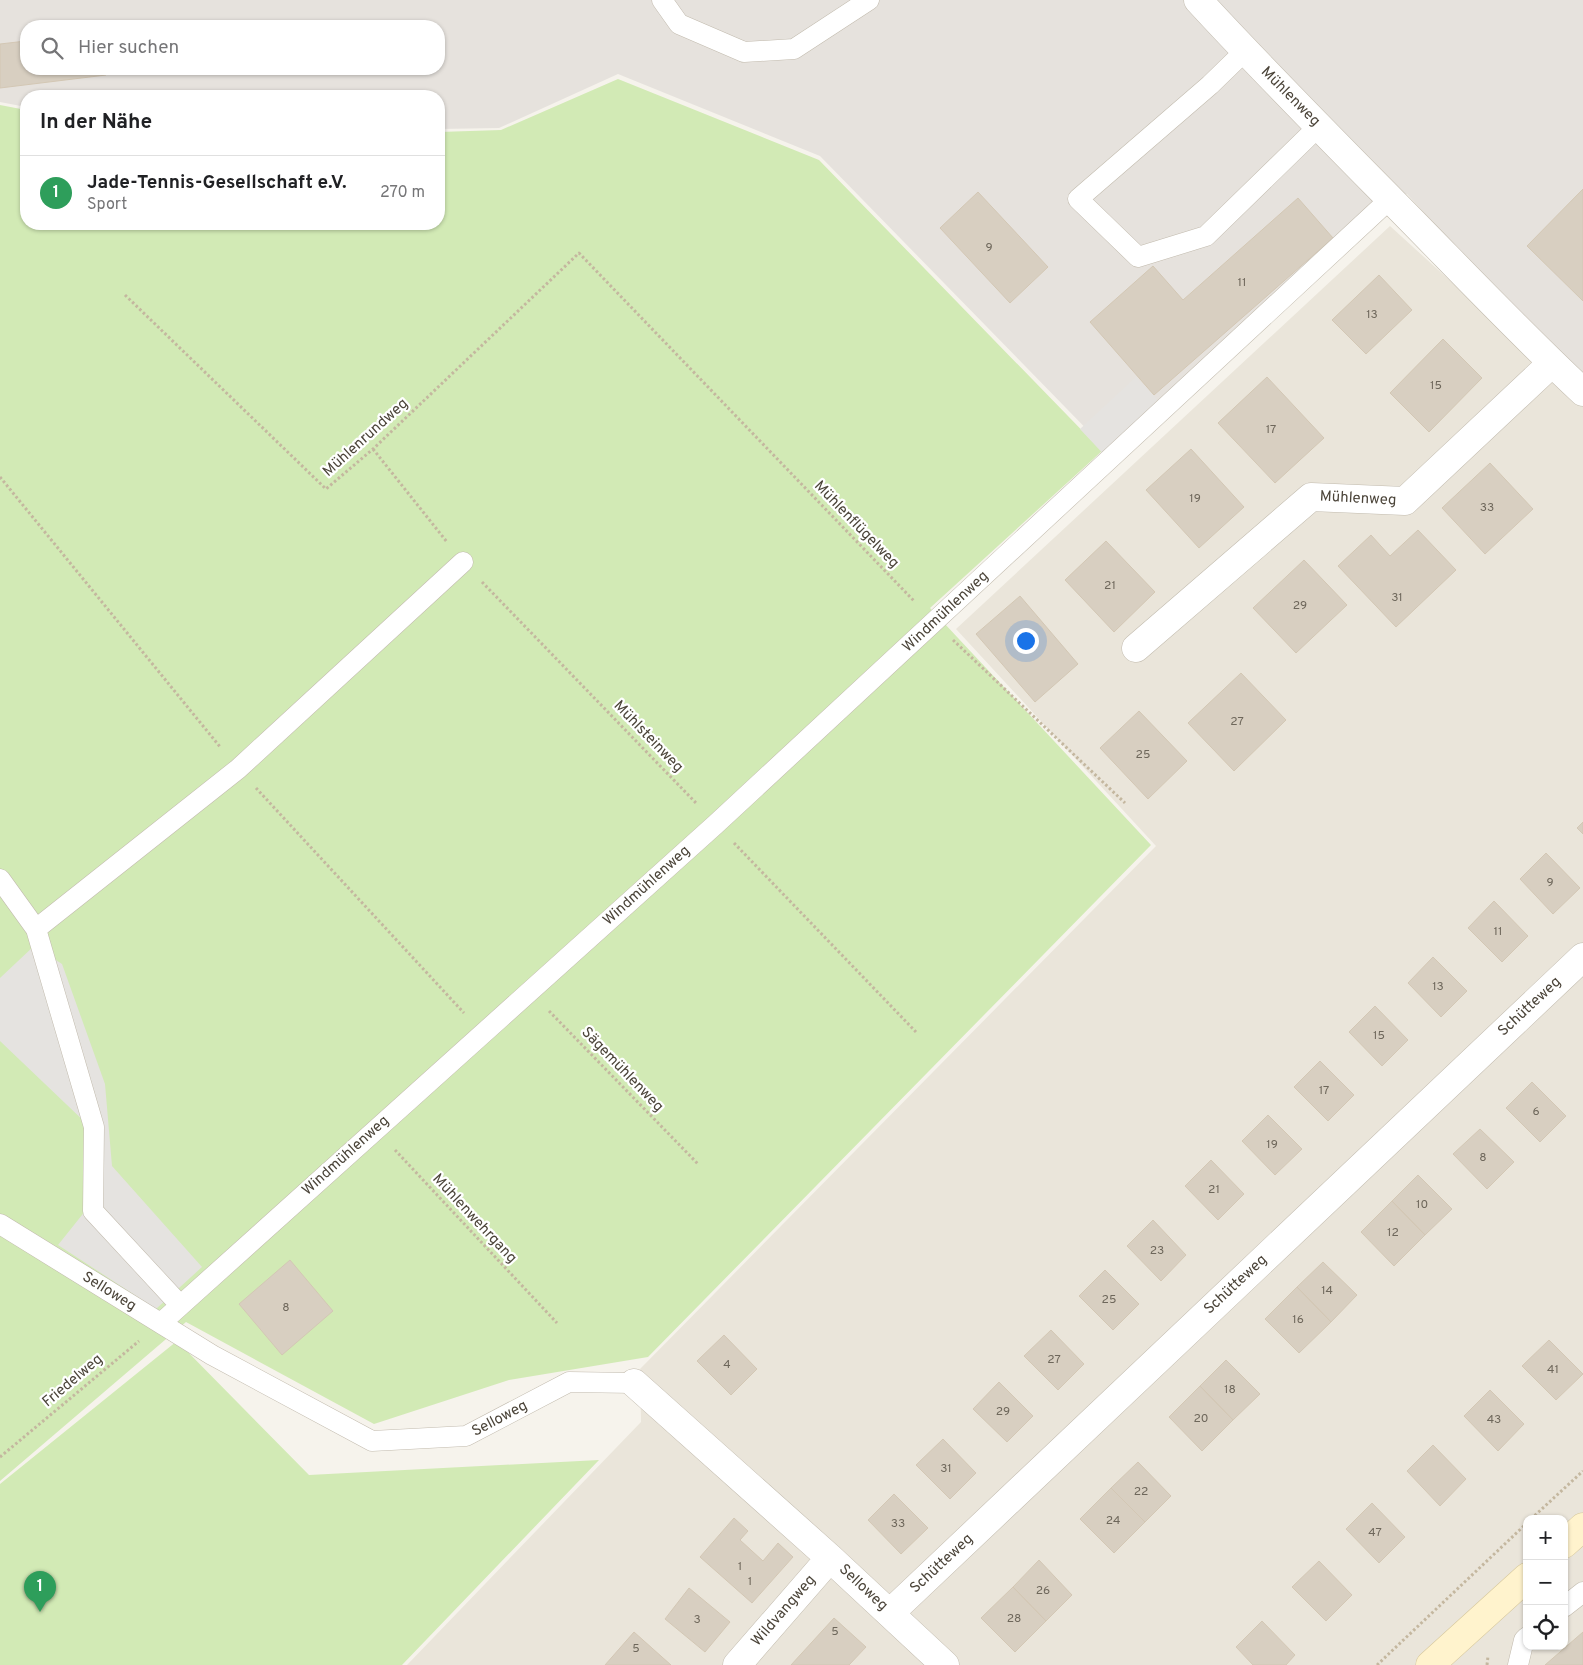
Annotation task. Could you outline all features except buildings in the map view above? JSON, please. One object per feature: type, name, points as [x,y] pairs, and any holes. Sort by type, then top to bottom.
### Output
[{"type":"street","name":"Mühlenweg","points":[[1198,0],[1245,51],[1390,199],[1583,392]]},
{"type":"street","name":"Mühlenweg","points":[[1136,648],[1311,497],[1405,501],[1552,363]]},
{"type":"street","name":"Schütteweg","points":[[890,1613],[1583,957]]},
{"type":"street","name":"Selloweg","points":[[634,1383],[830,1558],[945,1665]]},
{"type":"street","points":[[1568,1540],[1583,1527]]},
{"type":"street","name":"Wildvangweg","points":[[737,1665],[830,1558]]},
{"type":"street","points":[[1443,1660],[1523,1581]]},
{"type":"lane","points":[[662,0],[679,24],[744,52],[794,49],[869,0]]},
{"type":"lane","points":[[1245,51],[1210,85],[1078,198],[1138,257],[1206,236],[1319,126]]},
{"type":"lane","name":"Windmühlenweg","points":[[160,1323],[716,824],[1390,199]]},
{"type":"lane","points":[[36,929],[238,769],[463,562]]},
{"type":"lane","points":[[0,879],[36,929],[94,1127],[93,1211],[180,1305]]},
{"type":"lane","name":"Selloweg","points":[[0,1224],[212,1355],[372,1441],[466,1436],[569,1382],[634,1383]]},
{"type":"lane","points":[[1567,1605],[1583,1592]]},
{"type":"lane","points":[[1518,1665],[1523,1644]]},
{"type":"path","name":"Mühlenrundweg","points":[[125,295],[326,489],[373,449],[580,252]]},
{"type":"path","name":"Mühlenflügelweg","points":[[580,252],[934,623],[1125,803]]},
{"type":"path","name":"Mühlsteinweg","points":[[373,449],[463,562],[916,1032]]},
{"type":"path","name":"Sägemühlenweg","points":[[530,991],[699,1165]]},
{"type":"path","name":"Mühlenwehrgang","points":[[375,1130],[557,1323]]},
{"type":"path","name":"Friedelweg","points":[[0,1457],[160,1323]]},
{"type":"path","points":[[1535,1515],[1583,1471]]},
{"type":"path","points":[[1377,1665],[1523,1527]]},
{"type":"shaded area","points":[[0,0],[1583,0],[1583,386],[1407,194],[1372,207],[1106,449],[820,156],[618,74],[499,128],[445,129],[445,90],[20,90],[20,106],[0,102]]},
{"type":"shaded area","points":[[1390,226],[1583,402],[1583,1665],[407,1665],[641,1422],[640,1369],[1156,846],[956,629]]},
{"type":"shaded area","points":[[1136,377],[1165,408],[1109,460],[1080,429]]},
{"type":"shaded area","points":[[34,946],[62,964],[105,1084],[112,1166],[202,1267],[156,1309],[58,1245],[86,1210],[88,1125],[0,1041],[0,978]]},
{"type":"green space","points":[[618,79],[819,160],[1102,451],[930,608],[1151,845],[648,1357],[509,1380],[374,1424],[186,1322],[0,1481],[0,105],[20,109],[20,230],[445,230],[445,132],[501,130]]},
{"type":"green space","points":[[177,1341],[309,1475],[599,1460],[402,1665],[0,1665],[0,1484]]},
{"type":"place","name":"Jade-Tennis-Gesellschaft e.V.","points":[[40,1612]]}]
